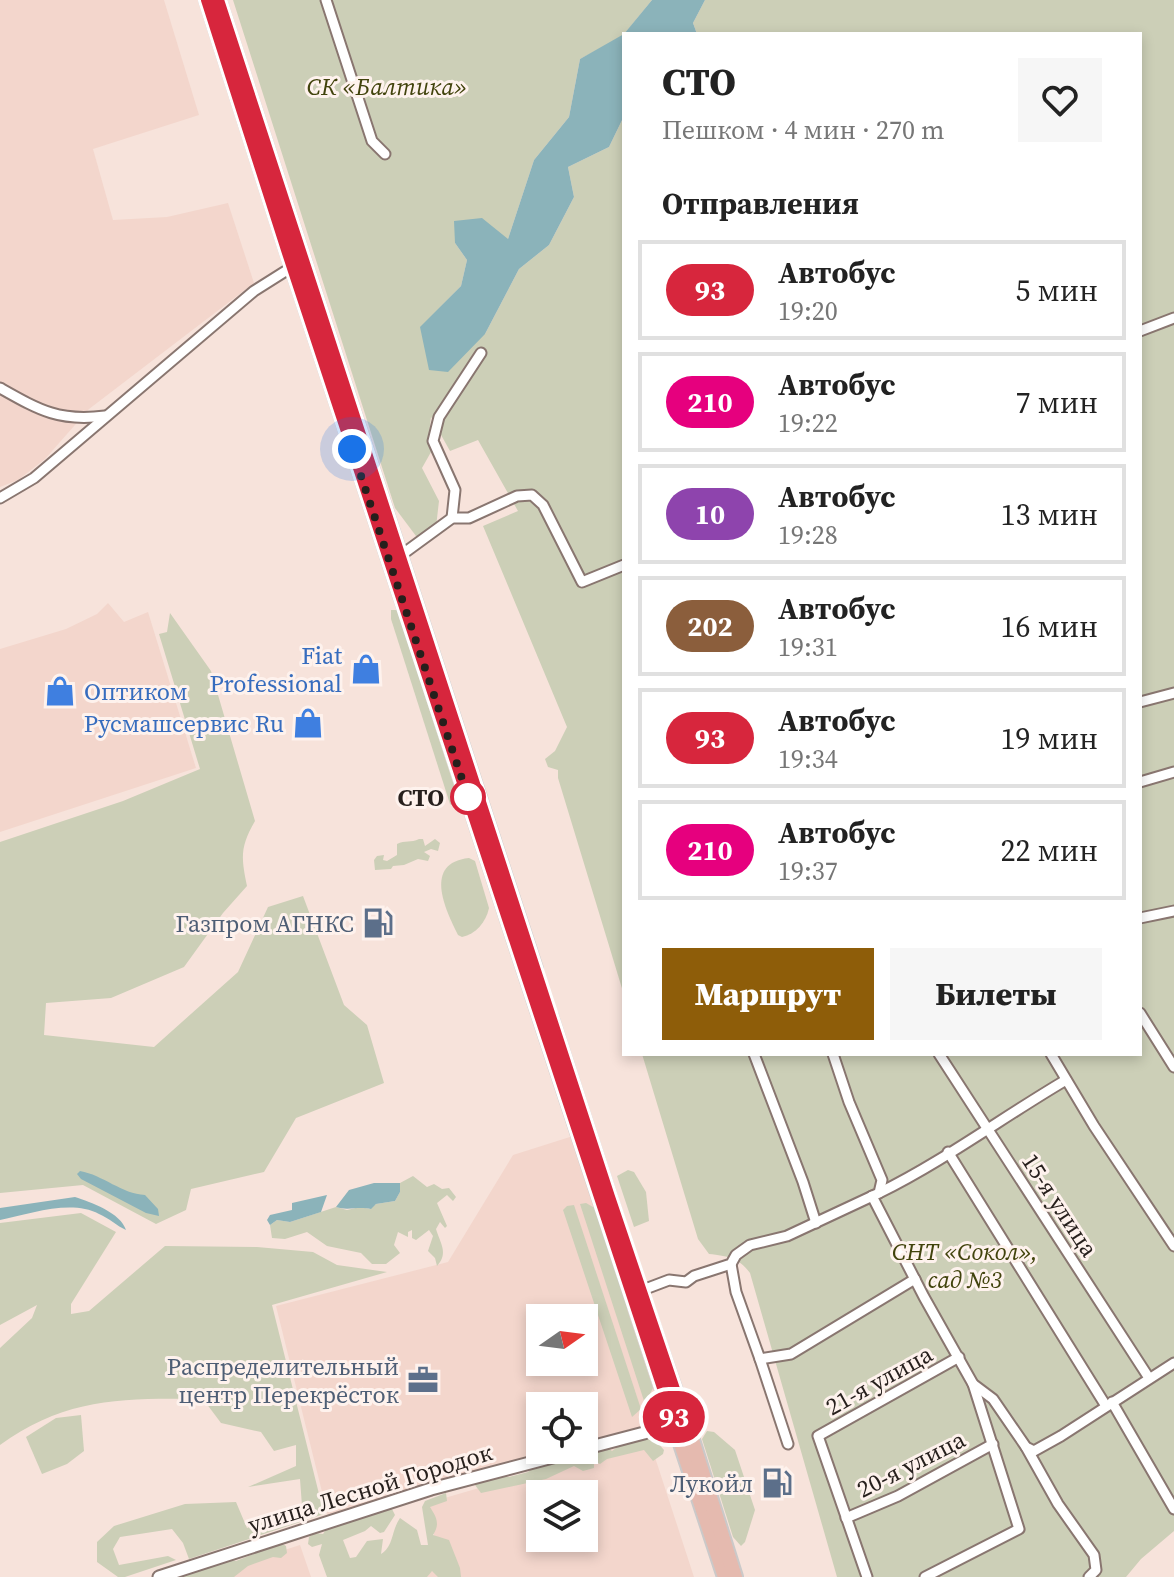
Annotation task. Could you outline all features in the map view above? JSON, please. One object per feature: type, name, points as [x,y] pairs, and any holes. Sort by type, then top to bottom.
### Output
[{"type":"main road","points":[[207,0],[400,556],[595,1171],[640,1291],[725,1577]]},
{"type":"main road","points":[[218,0],[298,265],[595,1171],[735,1577]]},
{"type":"street","points":[[326,0],[372,141],[385,154]]},
{"type":"street","points":[[0,498],[34,478],[254,291],[298,265]]},
{"type":"street","points":[[1142,330],[1174,318]]},
{"type":"street","points":[[452,518],[455,490],[433,441],[439,417],[481,353]]},
{"type":"street","points":[[0,388],[27,404],[57,416],[79,420],[108,416]]},
{"type":"street","points":[[400,556],[452,518],[469,518],[517,496],[532,495],[543,505],[582,582],[622,566]]},
{"type":"street","points":[[1142,701],[1174,693]]},
{"type":"street","points":[[1142,781],[1174,772]]},
{"type":"street","points":[[1142,918],[1174,911]]},
{"type":"street","points":[[1142,1016],[1174,1067]]},
{"type":"street","points":[[755,1056],[816,1223]]},
{"type":"street","points":[[834,1056],[849,1102],[880,1172],[882,1188],[876,1194]]},
{"type":"street","name":"15-я улица","points":[[940,1056],[1149,1378]]},
{"type":"street","points":[[1052,1056],[1174,1246]]},
{"type":"street","points":[[788,1444],[736,1292],[731,1264],[736,1255],[750,1245],[787,1236],[816,1223],[929,1167],[948,1152],[1066,1080]]},
{"type":"street","points":[[948,1152],[1174,1509]]},
{"type":"street","points":[[876,1194],[915,1279],[973,1384],[1019,1529],[925,1577]]},
{"type":"street","points":[[640,1291],[669,1280],[686,1282],[694,1276],[731,1264]]},
{"type":"street","points":[[760,1359],[791,1354],[915,1279]]},
{"type":"street","name":"21-я улица","points":[[846,1518],[818,1436],[959,1357]]},
{"type":"street","points":[[1030,1449],[1061,1436],[1174,1363]]},
{"type":"street","points":[[973,1384],[993,1399],[1030,1449],[1058,1504],[1096,1561],[1096,1570],[1089,1577]]},
{"type":"street","name":"улица Лесной Городок","points":[[159,1577],[431,1489],[644,1433],[677,1414]]},
{"type":"street","name":"20-я улица","points":[[846,1518],[898,1496],[993,1444]]},
{"type":"street","points":[[846,1518],[867,1577]]},
{"type":"shaded area","points":[[0,0],[164,0],[199,115],[93,149],[113,220],[167,217],[228,203],[254,283],[89,409],[45,459],[18,480],[0,487]]},
{"type":"shaded area","points":[[108,603],[124,622],[148,612],[196,768],[0,832],[0,649],[66,629],[97,614]]},
{"type":"shaded area","points":[[573,1136],[663,1409],[660,1416],[644,1428],[598,1440],[598,1392],[526,1392],[526,1459],[443,1480],[328,1516],[276,1306],[448,1262],[513,1155]]},
{"type":"shaded area","points":[[644,1440],[650,1442],[694,1577],[365,1577],[439,1550],[424,1504],[562,1464],[598,1464],[598,1453]]},
{"type":"shaded area","points":[[300,1545],[311,1577],[201,1577]]},
{"type":"green space","name":"СК «Балтика»","points":[[233,0],[652,0],[626,32],[622,32],[622,37],[580,59],[569,117],[534,160],[508,239],[455,243],[467,260],[461,286],[420,328],[485,334],[519,269],[549,245],[574,197],[568,167],[609,147],[622,120],[622,988],[558,770],[548,767],[545,759],[555,751],[567,727],[483,526],[518,511],[478,440],[450,451],[431,417],[428,443],[431,452],[422,468],[439,501],[436,527],[419,540],[395,508]]},
{"type":"green space","name":"СНТ «Сокол», сад №3","points":[[705,0],[1174,0],[1174,1531],[1141,1559],[1126,1577],[837,1577],[750,1273],[732,1259],[709,1254],[698,1239],[643,1056],[1142,1056],[1142,32],[696,32],[693,23]]},
{"type":"green space","points":[[391,610],[397,610],[460,804],[457,808],[450,804],[391,619]]},
{"type":"green space","points":[[170,613],[211,671],[255,821],[243,852],[247,886],[184,967],[111,998],[46,1003],[44,1035],[154,1047],[238,972],[268,907],[303,896],[344,1005],[367,1025],[384,1083],[296,1118],[264,1172],[191,1189],[186,1210],[156,1224],[83,1185],[0,1193],[0,842],[123,801],[200,769],[159,634],[167,632]]},
{"type":"green space","points":[[423,839],[425,846],[435,839],[440,843],[438,851],[431,849],[424,852],[430,856],[428,861],[418,859],[391,869],[375,870],[374,860],[377,856],[384,855],[383,860],[387,861],[397,855],[397,844]]},
{"type":"green space","points":[[469,858],[475,861],[489,908],[480,927],[462,937],[458,935],[448,913],[441,889],[446,868]]},
{"type":"green space","points":[[628,1170],[634,1172],[646,1192],[649,1221],[634,1227],[617,1176]]},
{"type":"green space","points":[[413,1176],[427,1187],[434,1184],[442,1189],[449,1188],[456,1197],[453,1201],[447,1195],[437,1203],[447,1226],[445,1228],[440,1222],[436,1229],[443,1252],[437,1266],[435,1258],[428,1251],[433,1236],[429,1230],[416,1240],[412,1238],[412,1230],[408,1232],[408,1237],[398,1232],[394,1245],[400,1253],[386,1264],[372,1264],[361,1253],[327,1246],[307,1232],[285,1239],[272,1238],[270,1225],[277,1220],[290,1222],[336,1207],[370,1209],[376,1204],[395,1201],[400,1192],[400,1183]]},
{"type":"green space","points":[[580,1204],[599,1207],[617,1278],[621,1277],[632,1302],[627,1309],[653,1388],[645,1404]]},
{"type":"green space","points":[[574,1205],[641,1409],[632,1417],[598,1315],[598,1304],[594,1304],[563,1210]]},
{"type":"green space","points":[[81,1213],[116,1232],[71,1304],[71,1314],[89,1311],[165,1246],[257,1247],[313,1252],[337,1265],[387,1272],[272,1305],[324,1514],[189,1559],[183,1543],[172,1529],[120,1537],[113,1549],[119,1565],[168,1556],[176,1560],[118,1577],[97,1562],[97,1542],[114,1526],[185,1504],[236,1502],[247,1528],[302,1506],[300,1479],[248,1487],[296,1466],[296,1445],[274,1451],[261,1432],[221,1423],[203,1399],[175,1399],[122,1400],[73,1409],[24,1429],[0,1445],[0,1348],[32,1318],[37,1305],[0,1325],[0,1223]]},
{"type":"green space","points":[[81,1415],[84,1451],[67,1464],[42,1474],[26,1437],[56,1418]]},
{"type":"green space","points":[[707,1431],[714,1432],[735,1450],[755,1510],[741,1546],[733,1537],[702,1439]]},
{"type":"green space","points":[[646,1439],[656,1441],[664,1450],[653,1461],[644,1450],[598,1463],[598,1449],[603,1444],[612,1451],[622,1444]]},
{"type":"green space","points":[[536,1464],[594,1464],[594,1468],[583,1471],[574,1466],[546,1479],[526,1480],[526,1483],[481,1493],[475,1485],[487,1473],[509,1477],[528,1472]]},
{"type":"green space","points":[[446,1493],[447,1501],[430,1507],[437,1521],[433,1535],[449,1540],[461,1577],[438,1577],[432,1571],[427,1577],[327,1577],[319,1555],[322,1544],[312,1547],[308,1544],[309,1537],[315,1533],[323,1534],[327,1528],[381,1507],[392,1509],[395,1515],[384,1532],[380,1533],[371,1526],[343,1540],[350,1558],[356,1557],[367,1541],[383,1539],[381,1554],[385,1551],[400,1518],[417,1530],[421,1545],[428,1545],[422,1507],[425,1501]]},
{"type":"green space","points":[[281,1543],[286,1546],[287,1553],[281,1558],[273,1557],[248,1566],[234,1577],[171,1577],[236,1561]]},
{"type":"water","points":[[652,0],[705,0],[693,23],[696,32],[626,32]]},
{"type":"water","points":[[622,35],[622,120],[609,147],[568,167],[574,197],[549,245],[519,269],[485,334],[448,372],[429,370],[420,327],[461,286],[467,260],[455,243],[454,221],[482,218],[508,239],[534,160],[569,117],[580,59]]},
{"type":"water","points":[[80,1171],[145,1195],[158,1209],[159,1216],[146,1213],[81,1179],[77,1174]]},
{"type":"water","points":[[374,1183],[400,1183],[400,1192],[395,1201],[376,1204],[371,1209],[336,1207],[349,1190]]},
{"type":"water","points":[[327,1195],[321,1212],[290,1222],[277,1220],[270,1225],[267,1220],[270,1215],[292,1210],[292,1203]]},
{"type":"water","points":[[75,1197],[112,1213],[126,1230],[99,1214],[76,1208],[50,1209],[0,1220],[0,1208]]},
{"type":"bus line","name":"93","points":[[207,0],[673,1418],[681,1410],[218,0]]},
{"type":"place","name":"Fiat Professional","points":[[366,669]]},
{"type":"place","name":"Оптиком","points":[[60,691]]},
{"type":"place","name":"Русмашсервис Ru","points":[[308,723]]},
{"type":"place","name":"СТО","points":[[468,797]]},
{"type":"place","name":"Газпром АГНКС","points":[[378,923]]},
{"type":"place","name":"Распределительный центр Перекрёсток","points":[[423,1380]]},
{"type":"place","name":"Лукойл","points":[[777,1483]]},
{"type":"route","points":[[352,449],[468,797]]}]
